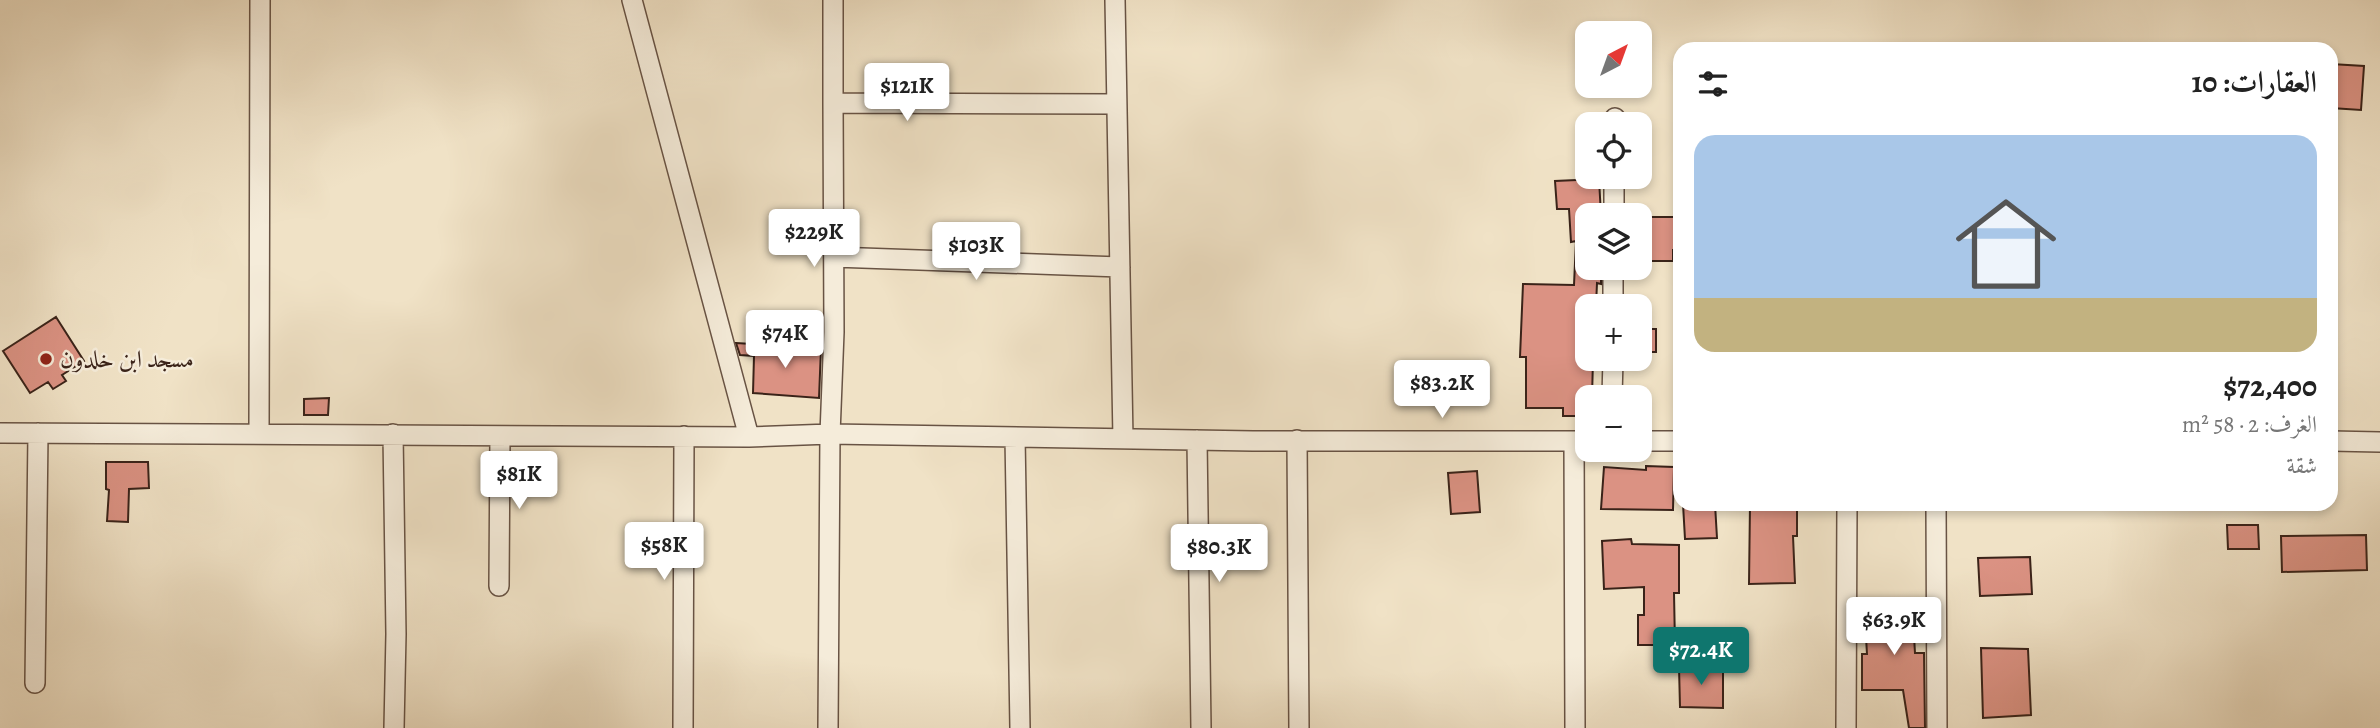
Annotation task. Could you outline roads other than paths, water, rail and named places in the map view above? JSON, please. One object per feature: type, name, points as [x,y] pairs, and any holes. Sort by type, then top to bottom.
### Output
[{"type":"street","points":[[259,433],[260,0]]},
{"type":"street","points":[[632,0],[749,437]]},
{"type":"street","points":[[828,728],[834,257],[833,0]]},
{"type":"street","points":[[1115,0],[1123,439]]},
{"type":"street","points":[[833,103],[1116,104]]},
{"type":"street","points":[[834,257],[1120,267]]},
{"type":"street","points":[[0,433],[749,437],[830,434],[1197,440],[1575,441]]},
{"type":"street","points":[[35,684],[38,433]]},
{"type":"street","points":[[393,434],[396,634],[394,728]]},
{"type":"street","points":[[499,436],[499,586]]},
{"type":"street","points":[[683,728],[684,436]]},
{"type":"street","points":[[1015,438],[1020,728]]},
{"type":"street","points":[[1197,440],[1201,728]]},
{"type":"street","points":[[1297,440],[1299,728]]},
{"type":"street","points":[[1652,441],[1673,441]]},
{"type":"street","points":[[2338,441],[2380,442]]},
{"type":"street","points":[[1574,728],[1580,462]]},
{"type":"street","points":[[1846,728],[1847,511]]},
{"type":"street","points":[[1936,511],[1937,728]]},
{"type":"place","name":"مسجد ابن خلدون","points":[[46,359]]}]
